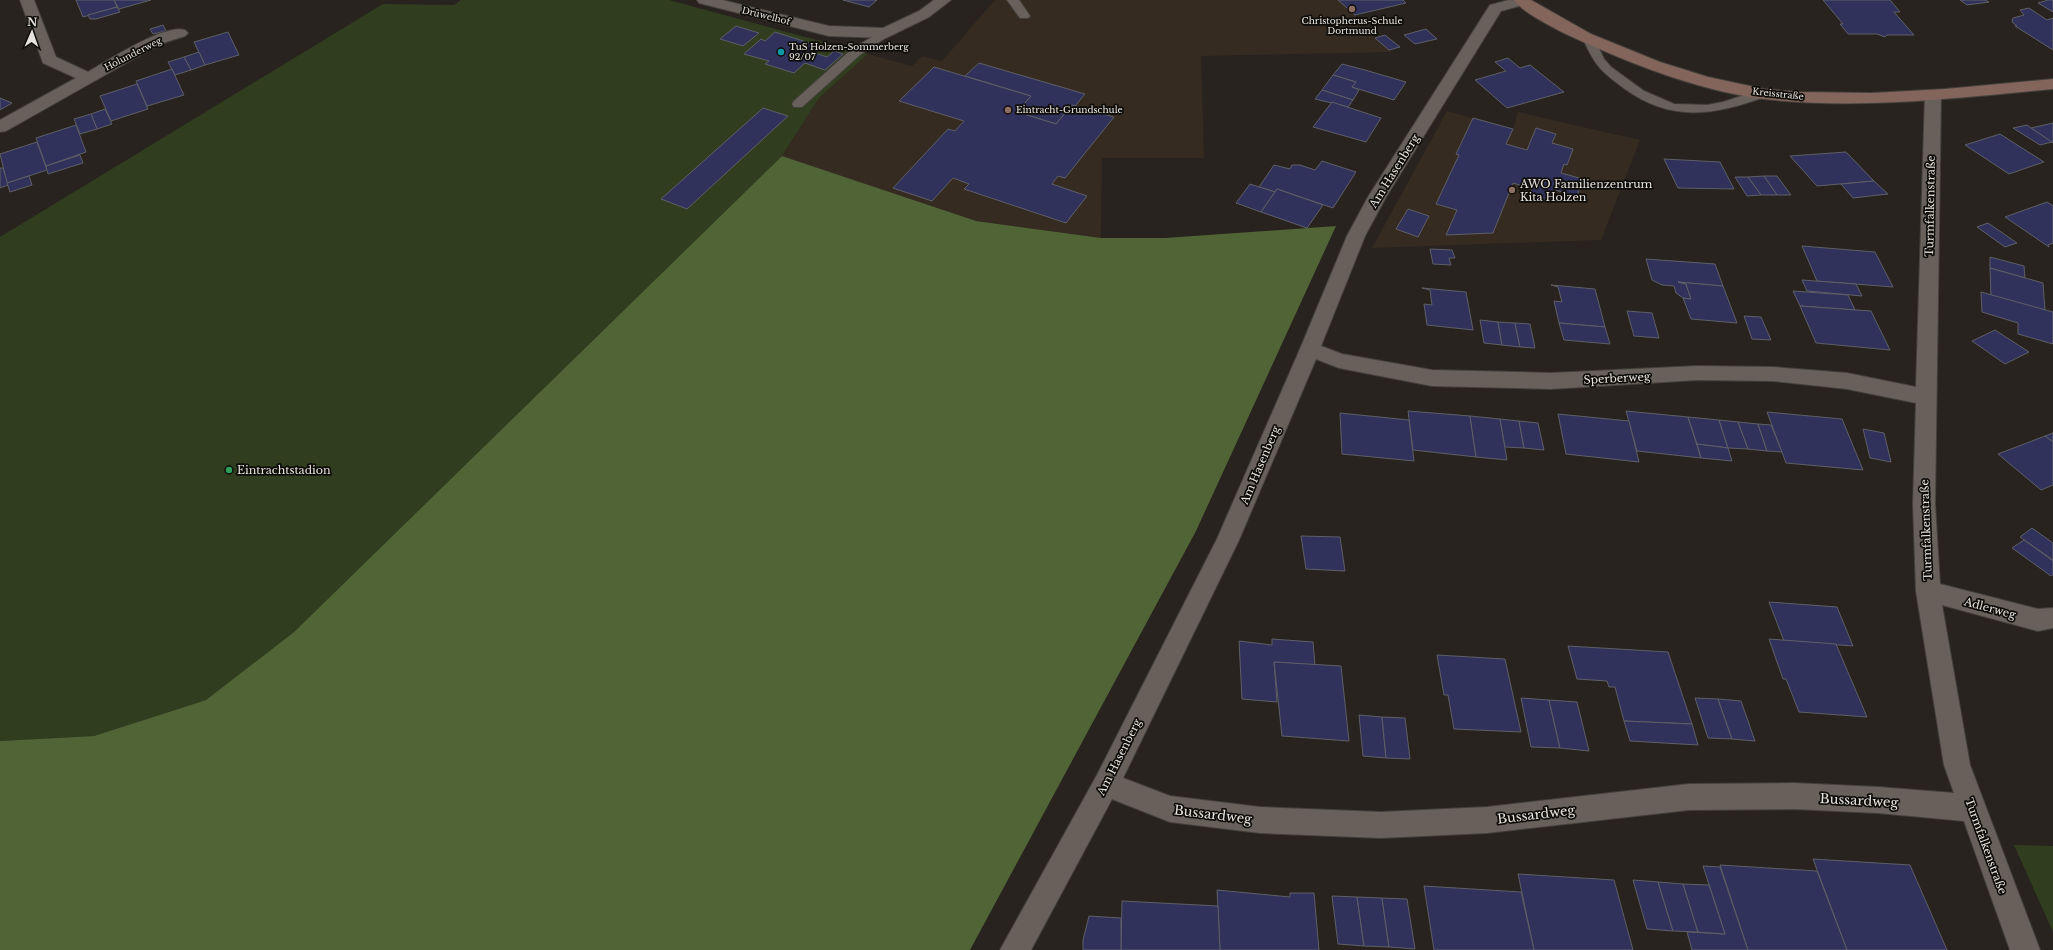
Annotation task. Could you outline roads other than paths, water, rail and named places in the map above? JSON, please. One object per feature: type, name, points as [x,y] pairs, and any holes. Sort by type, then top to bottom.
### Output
[{"type":"main road","name":"Kreisstraße","points":[[1521,0],[1553,21],[1590,41],[1679,73],[1762,94],[1856,98],[1933,95],[2053,84]]},
{"type":"street","points":[[27,0],[50,60],[87,78]]},
{"type":"street","name":"Drüwelhof","points":[[704,0],[829,31],[886,33]]},
{"type":"street","points":[[886,33],[924,14],[944,0]]},
{"type":"street","name":"Am Hasenberg","points":[[1015,950],[1106,784],[1228,540],[1310,349],[1356,236],[1377,197],[1495,8],[1521,0]]},
{"type":"street","name":"Holunderweg","points":[[0,127],[155,41],[180,33]]},
{"type":"street","name":"Turmfalkenstraße","points":[[1933,95],[1924,504],[1928,591],[1957,765],[1971,808],[2025,950]]},
{"type":"street","name":"Sperberweg","points":[[1310,349],[1339,361],[1432,378],[1551,381],[1697,373],[1773,374],[1847,381],[1926,398]]},
{"type":"street","name":"Adlerweg","points":[[1928,591],[2010,614],[2038,620],[2053,618]]},
{"type":"street","name":"Bussardweg","points":[[1106,784],[1170,808],[1260,820],[1382,826],[1487,820],[1689,797],[1802,797],[1878,800],[1971,808]]},
{"type":"lane","points":[[1013,0],[1024,16]]},
{"type":"lane","points":[[798,104],[857,51],[886,33]]},
{"type":"lane","points":[[1590,41],[1599,61],[1637,93],[1659,104],[1686,110],[1711,109],[1735,105],[1762,94]]},
{"type":"place","name":"Christopherus-Schule Dortmund","points":[[1352,9]]},
{"type":"place","name":"TuS Holzen-Sommerberg 92/07","points":[[781,52]]},
{"type":"place","name":"Eintracht-Grundschule","points":[[1008,110]]},
{"type":"place","name":"AWO Familienzentrum Kita Holzen","points":[[1512,190]]},
{"type":"place","name":"Eintrachtstadion","points":[[229,470]]}]
